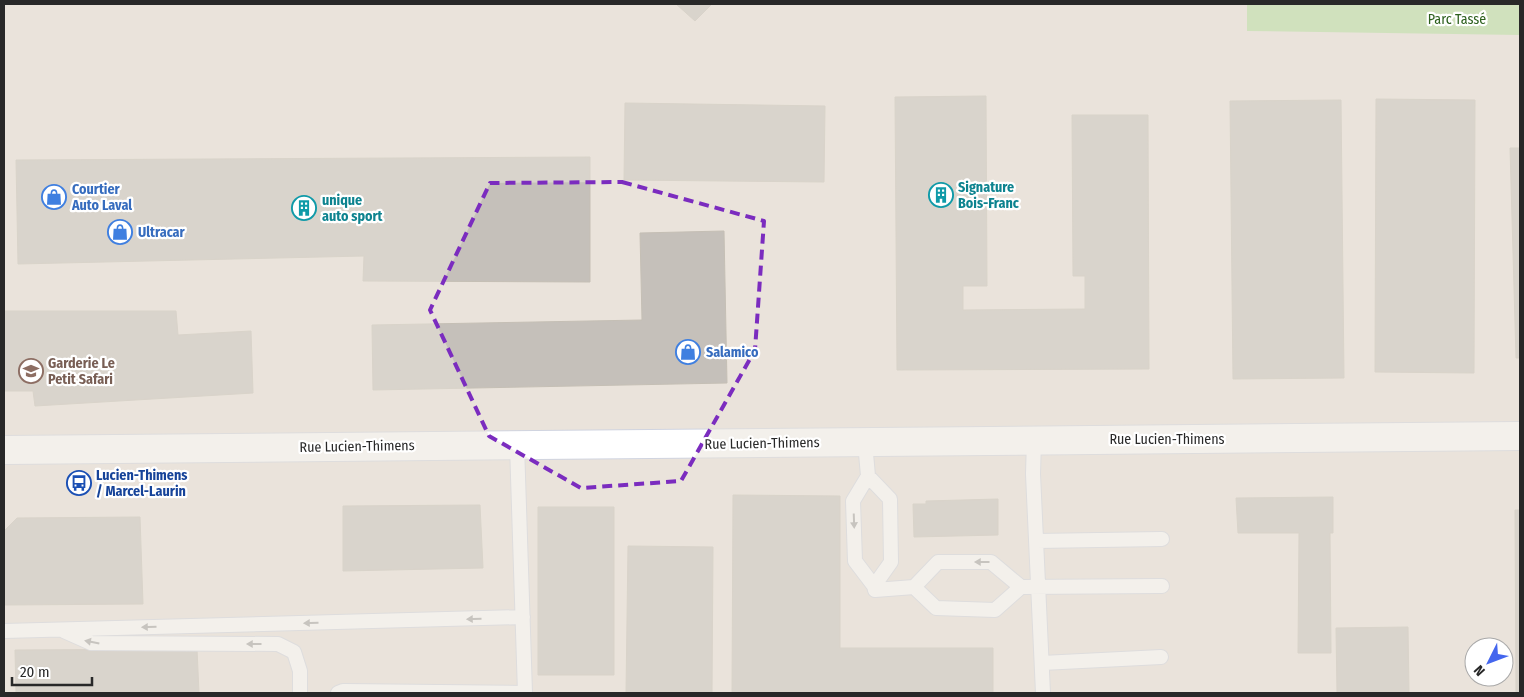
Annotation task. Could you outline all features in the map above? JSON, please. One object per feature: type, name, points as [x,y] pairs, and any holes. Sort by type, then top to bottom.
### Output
[{"type":"street","name":"Rue Lucien-Thimens","points":[[4,450],[1520,436]]},
{"type":"lane","points":[[1034,440],[1033,474],[1043,693]]},
{"type":"lane","points":[[865,442],[868,476],[854,501],[855,561],[875,590],[914,587],[938,562],[991,562],[1021,587],[1162,586]]},
{"type":"lane","points":[[338,693],[343,691],[526,693],[516,445]]},
{"type":"lane","points":[[868,476],[890,499],[891,562],[874,586]]},
{"type":"lane","points":[[1036,541],[1162,539]]},
{"type":"lane","points":[[914,587],[936,608],[995,610],[1021,587]]},
{"type":"lane","points":[[4,631],[523,617]]},
{"type":"lane","points":[[59,630],[91,643],[278,644],[294,652],[300,671],[300,693]]},
{"type":"lane","points":[[1042,662],[1161,657]]},
{"type":"highlighted area","points":[[622,182],[764,221],[755,350],[681,481],[581,488],[489,436],[430,310],[490,183]]},
{"type":"green space","name":"Parc Tassé","points":[[1247,4],[1520,4],[1520,35],[1247,31]]},
{"type":"building","points":[[676,4],[712,4],[695,21]]},
{"type":"building","name":"Signature Bois-Franc","points":[[986,96],[987,286],[963,286],[963,310],[1085,309],[1085,276],[1073,276],[1072,115],[1148,115],[1149,369],[897,370],[895,97]]},
{"type":"building","points":[[1376,99],[1475,100],[1474,373],[1375,372]]},
{"type":"building","points":[[1341,100],[1344,378],[1233,379],[1230,101]]},
{"type":"building","points":[[625,103],[825,106],[824,182],[624,180]]},
{"type":"building","points":[[1510,148],[1520,148],[1520,358],[1516,358]]},
{"type":"building","name":"unique auto sport","points":[[590,157],[590,282],[363,281],[364,256],[18,264],[16,160]]},
{"type":"building","points":[[724,231],[727,383],[373,390],[372,325],[642,320],[640,233]]},
{"type":"building","points":[[4,311],[176,311],[178,335],[251,331],[253,393],[35,406],[33,391],[4,391]]},
{"type":"building","points":[[733,495],[840,496],[840,648],[993,648],[993,693],[732,693]]},
{"type":"building","points":[[1333,497],[1333,533],[1330,533],[1331,653],[1298,653],[1299,533],[1238,533],[1236,498]]},
{"type":"building","points":[[998,499],[998,535],[914,537],[913,504],[926,504],[926,501]]},
{"type":"building","points":[[480,505],[483,568],[343,571],[343,506]]},
{"type":"building","points":[[538,507],[614,507],[614,675],[538,675]]},
{"type":"building","points":[[1515,510],[1520,510],[1520,693],[1516,693]]},
{"type":"building","points":[[140,517],[143,604],[4,605],[4,531],[17,518]]},
{"type":"building","points":[[628,546],[713,547],[712,693],[626,693]]},
{"type":"building","points":[[1408,627],[1409,693],[1337,693],[1336,628]]},
{"type":"building","points":[[197,649],[199,693],[16,693],[15,650]]},
{"type":"place","name":"Signature Bois-Franc","points":[[941,195]]},
{"type":"place","name":"Courtier Auto Laval","points":[[54,197]]},
{"type":"place","name":"unique auto sport","points":[[304,208]]},
{"type":"place","name":"Ultracar","points":[[120,232]]},
{"type":"place","name":"Salamico","points":[[688,352]]},
{"type":"place","name":"Garderie Le Petit Safari","points":[[31,371]]},
{"type":"place","name":"Lucien-Thimens / Marcel-Laurin","points":[[79,483]]}]
